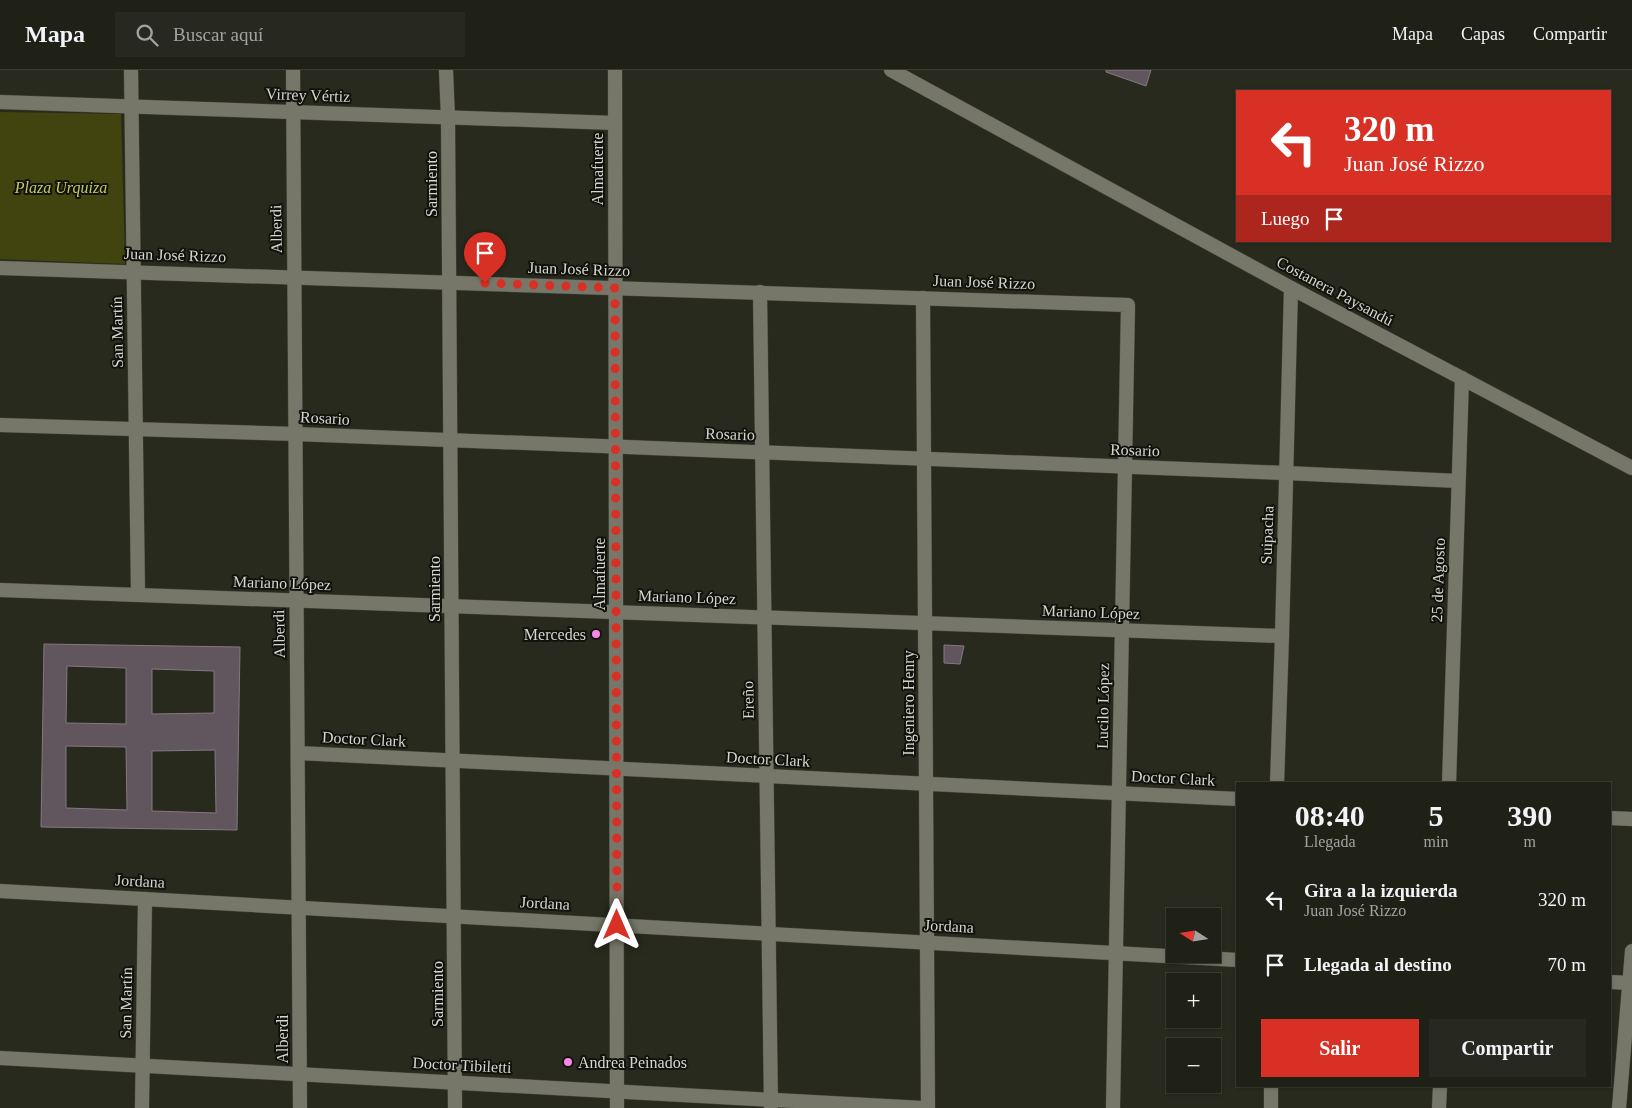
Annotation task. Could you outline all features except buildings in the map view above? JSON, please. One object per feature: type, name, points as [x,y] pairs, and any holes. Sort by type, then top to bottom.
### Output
[{"type":"street","name":"San Martín","points":[[131,70],[138,594]]},
{"type":"street","name":"Alberdi","points":[[293,70],[300,1108]]},
{"type":"street","name":"Sarmiento","points":[[446,70],[448,118],[455,1108]]},
{"type":"street","name":"Almafuerte","points":[[615,70],[617,1108]]},
{"type":"street","name":"Costanera Paysandú","points":[[891,70],[1291,288],[1632,468]]},
{"type":"street","name":"Virrey Vértiz","points":[[0,102],[615,123]]},
{"type":"street","name":"Juan José Rizzo","points":[[0,268],[1128,305]]},
{"type":"street","name":"Suipacha","points":[[1277,782],[1291,288]]},
{"type":"street","name":"Ereño","points":[[760,292],[771,1104]]},
{"type":"street","name":"Ingeniero Henry","points":[[923,298],[928,1108]]},
{"type":"street","name":"Lucilo López","points":[[1113,1108],[1128,305]]},
{"type":"street","name":"25 de Agosto","points":[[1449,782],[1462,378]]},
{"type":"street","name":"Rosario","points":[[0,425],[296,434],[450,442],[1458,481]]},
{"type":"street","name":"Mariano López","points":[[0,590],[1282,636]]},
{"type":"street","name":"Doctor Clark","points":[[298,753],[1236,799]]},
{"type":"street","points":[[1611,818],[1632,819]]},
{"type":"street","name":"Jordana","points":[[0,890],[1236,960]]},
{"type":"street","name":"San Martín","points":[[142,1108],[145,899]]},
{"type":"street","points":[[1619,1108],[1631,982],[1632,951]]},
{"type":"street","points":[[1611,982],[1631,982]]},
{"type":"street","name":"Doctor Tibiletti","points":[[0,1058],[455,1082],[771,1104],[923,1108]]},
{"type":"street","points":[[1271,1087],[1271,1108]]},
{"type":"street","points":[[1439,1108],[1440,1087]]},
{"type":"green space","name":"Plaza Urquiza","points":[[0,112],[121,114],[125,264],[0,259]]},
{"type":"place","name":"Mercedes","points":[[596,634]]},
{"type":"place","name":"Andrea Peinados","points":[[568,1062]]},
{"type":"route","points":[[485,283],[615,288],[617,925]]}]
